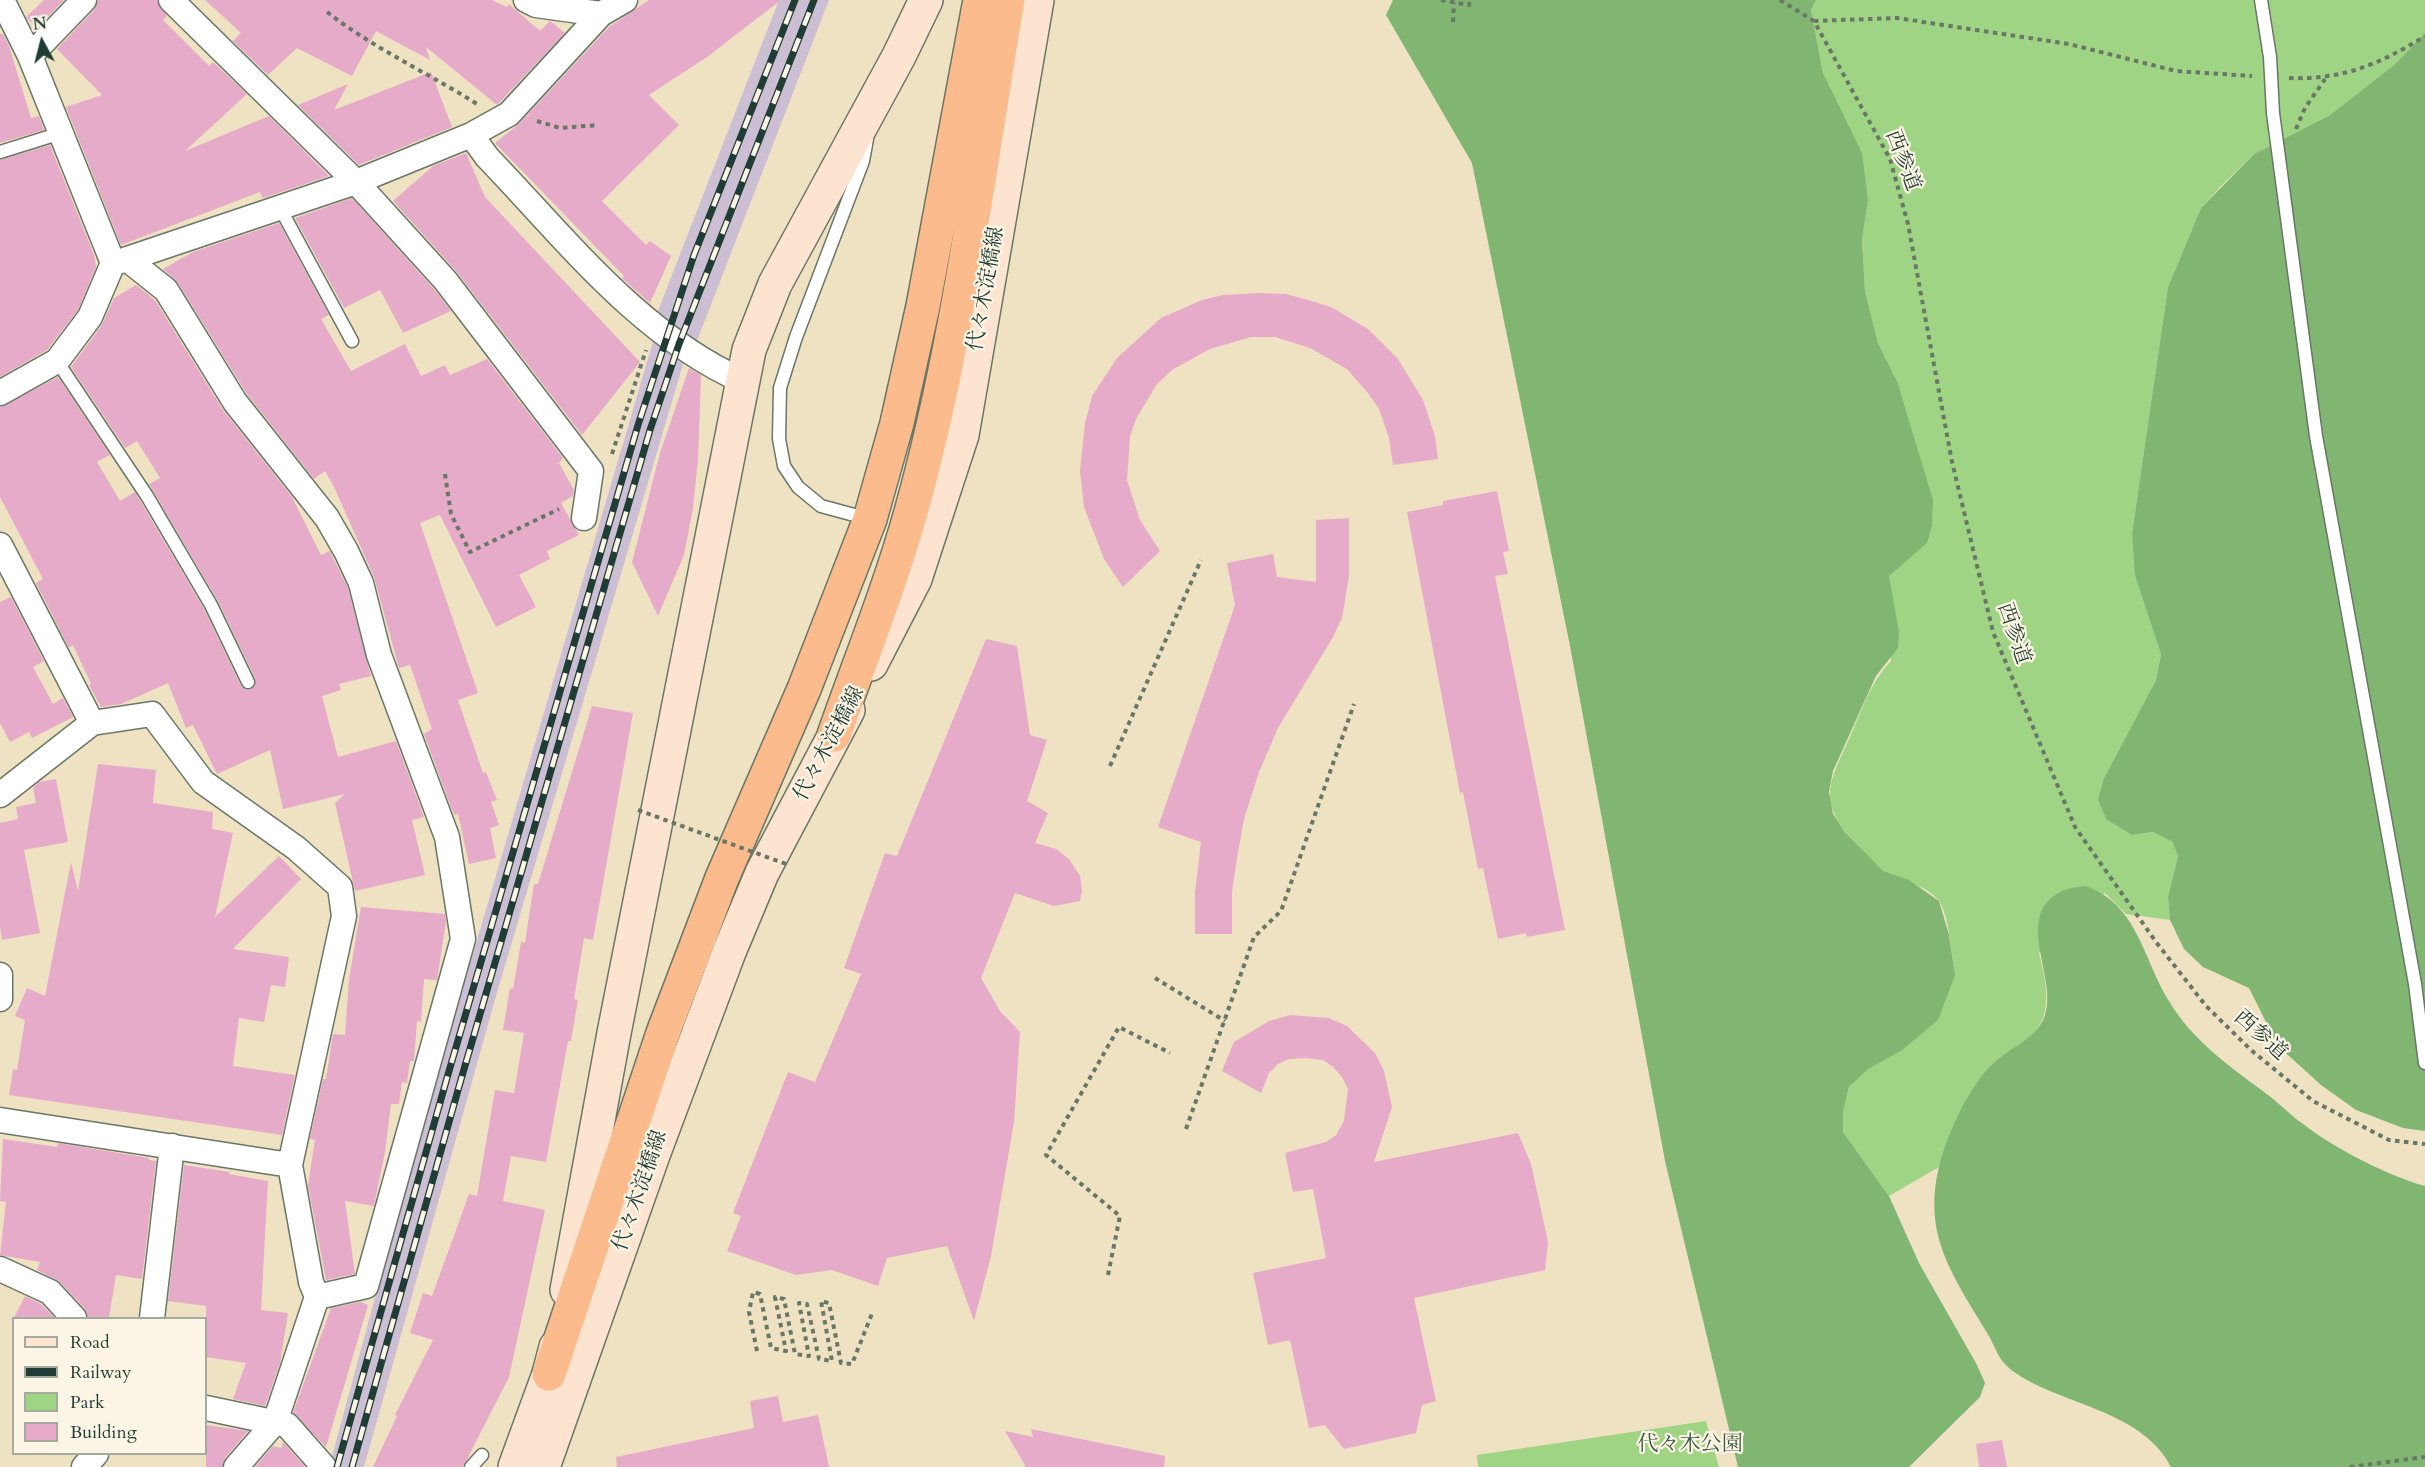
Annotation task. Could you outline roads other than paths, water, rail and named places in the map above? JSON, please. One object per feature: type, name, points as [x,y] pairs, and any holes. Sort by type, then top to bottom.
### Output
[{"type":"highway","points":[[549,1374],[663,1033],[722,878],[804,689],[870,519],[897,423],[923,306],[980,0]]},
{"type":"highway","points":[[834,735],[911,513],[932,430],[957,301],[1008,0]]},
{"type":"street","points":[[2,0],[30,56],[61,133],[120,261],[166,290],[235,402],[327,518],[345,551],[361,583],[379,655],[447,837],[463,939],[366,1286],[317,1297]]},
{"type":"street","points":[[30,56],[84,0]]},
{"type":"street","points":[[171,0],[356,182],[445,280],[591,471],[585,507]]},
{"type":"street","points":[[526,0],[536,5],[601,14]]},
{"type":"street","points":[[0,393],[57,361],[90,317],[120,261],[356,182],[471,135],[505,116],[601,14],[625,0]]},
{"type":"street","points":[[515,1467],[549,1374],[561,1325],[588,1166],[753,339],[775,284],[926,0]]},
{"type":"street","name":"代々木淀橋線","points":[[543,1467],[653,1155],[729,952],[762,873],[915,579],[962,435],[1037,0]]},
{"type":"street","points":[[471,135],[487,156],[606,281],[652,323],[692,354],[743,381]]},
{"type":"street","points":[[0,545],[92,723]]},
{"type":"street","points":[[0,795],[92,723],[152,714],[203,782],[296,848],[340,887],[344,916],[290,1165],[311,1282],[317,1297],[275,1422],[237,1467]]},
{"type":"street","points":[[0,975],[0,999]]},
{"type":"street","points":[[0,1120],[290,1165]]},
{"type":"street","points":[[152,1317],[172,1146]]},
{"type":"street","points":[[0,1269],[50,1292],[73,1317]]},
{"type":"street","points":[[207,1408],[287,1425],[324,1467]]},
{"type":"street","points":[[84,1467],[95,1455]]},
{"type":"lane","points":[[2261,0],[2272,74],[2273,113],[2280,170],[2316,436],[2415,984],[2425,1063]]},
{"type":"lane","points":[[870,519],[821,506],[798,487],[784,466],[779,440],[780,387],[796,337],[863,161],[871,107]]},
{"type":"lane","points":[[0,152],[61,133]]},
{"type":"lane","points":[[280,208],[352,340]]},
{"type":"lane","points":[[57,361],[153,506],[211,605],[248,682]]},
{"type":"lane","points":[[471,1467],[482,1455]]},
{"type":"railway","points":[[337,1467],[447,1078],[638,425],[694,255],[795,0]]},
{"type":"railway","points":[[352,1467],[460,1083],[650,430],[679,344],[814,0]]},
{"type":"park label","name":"代々木公園","points":[[1690,1445]]}]
